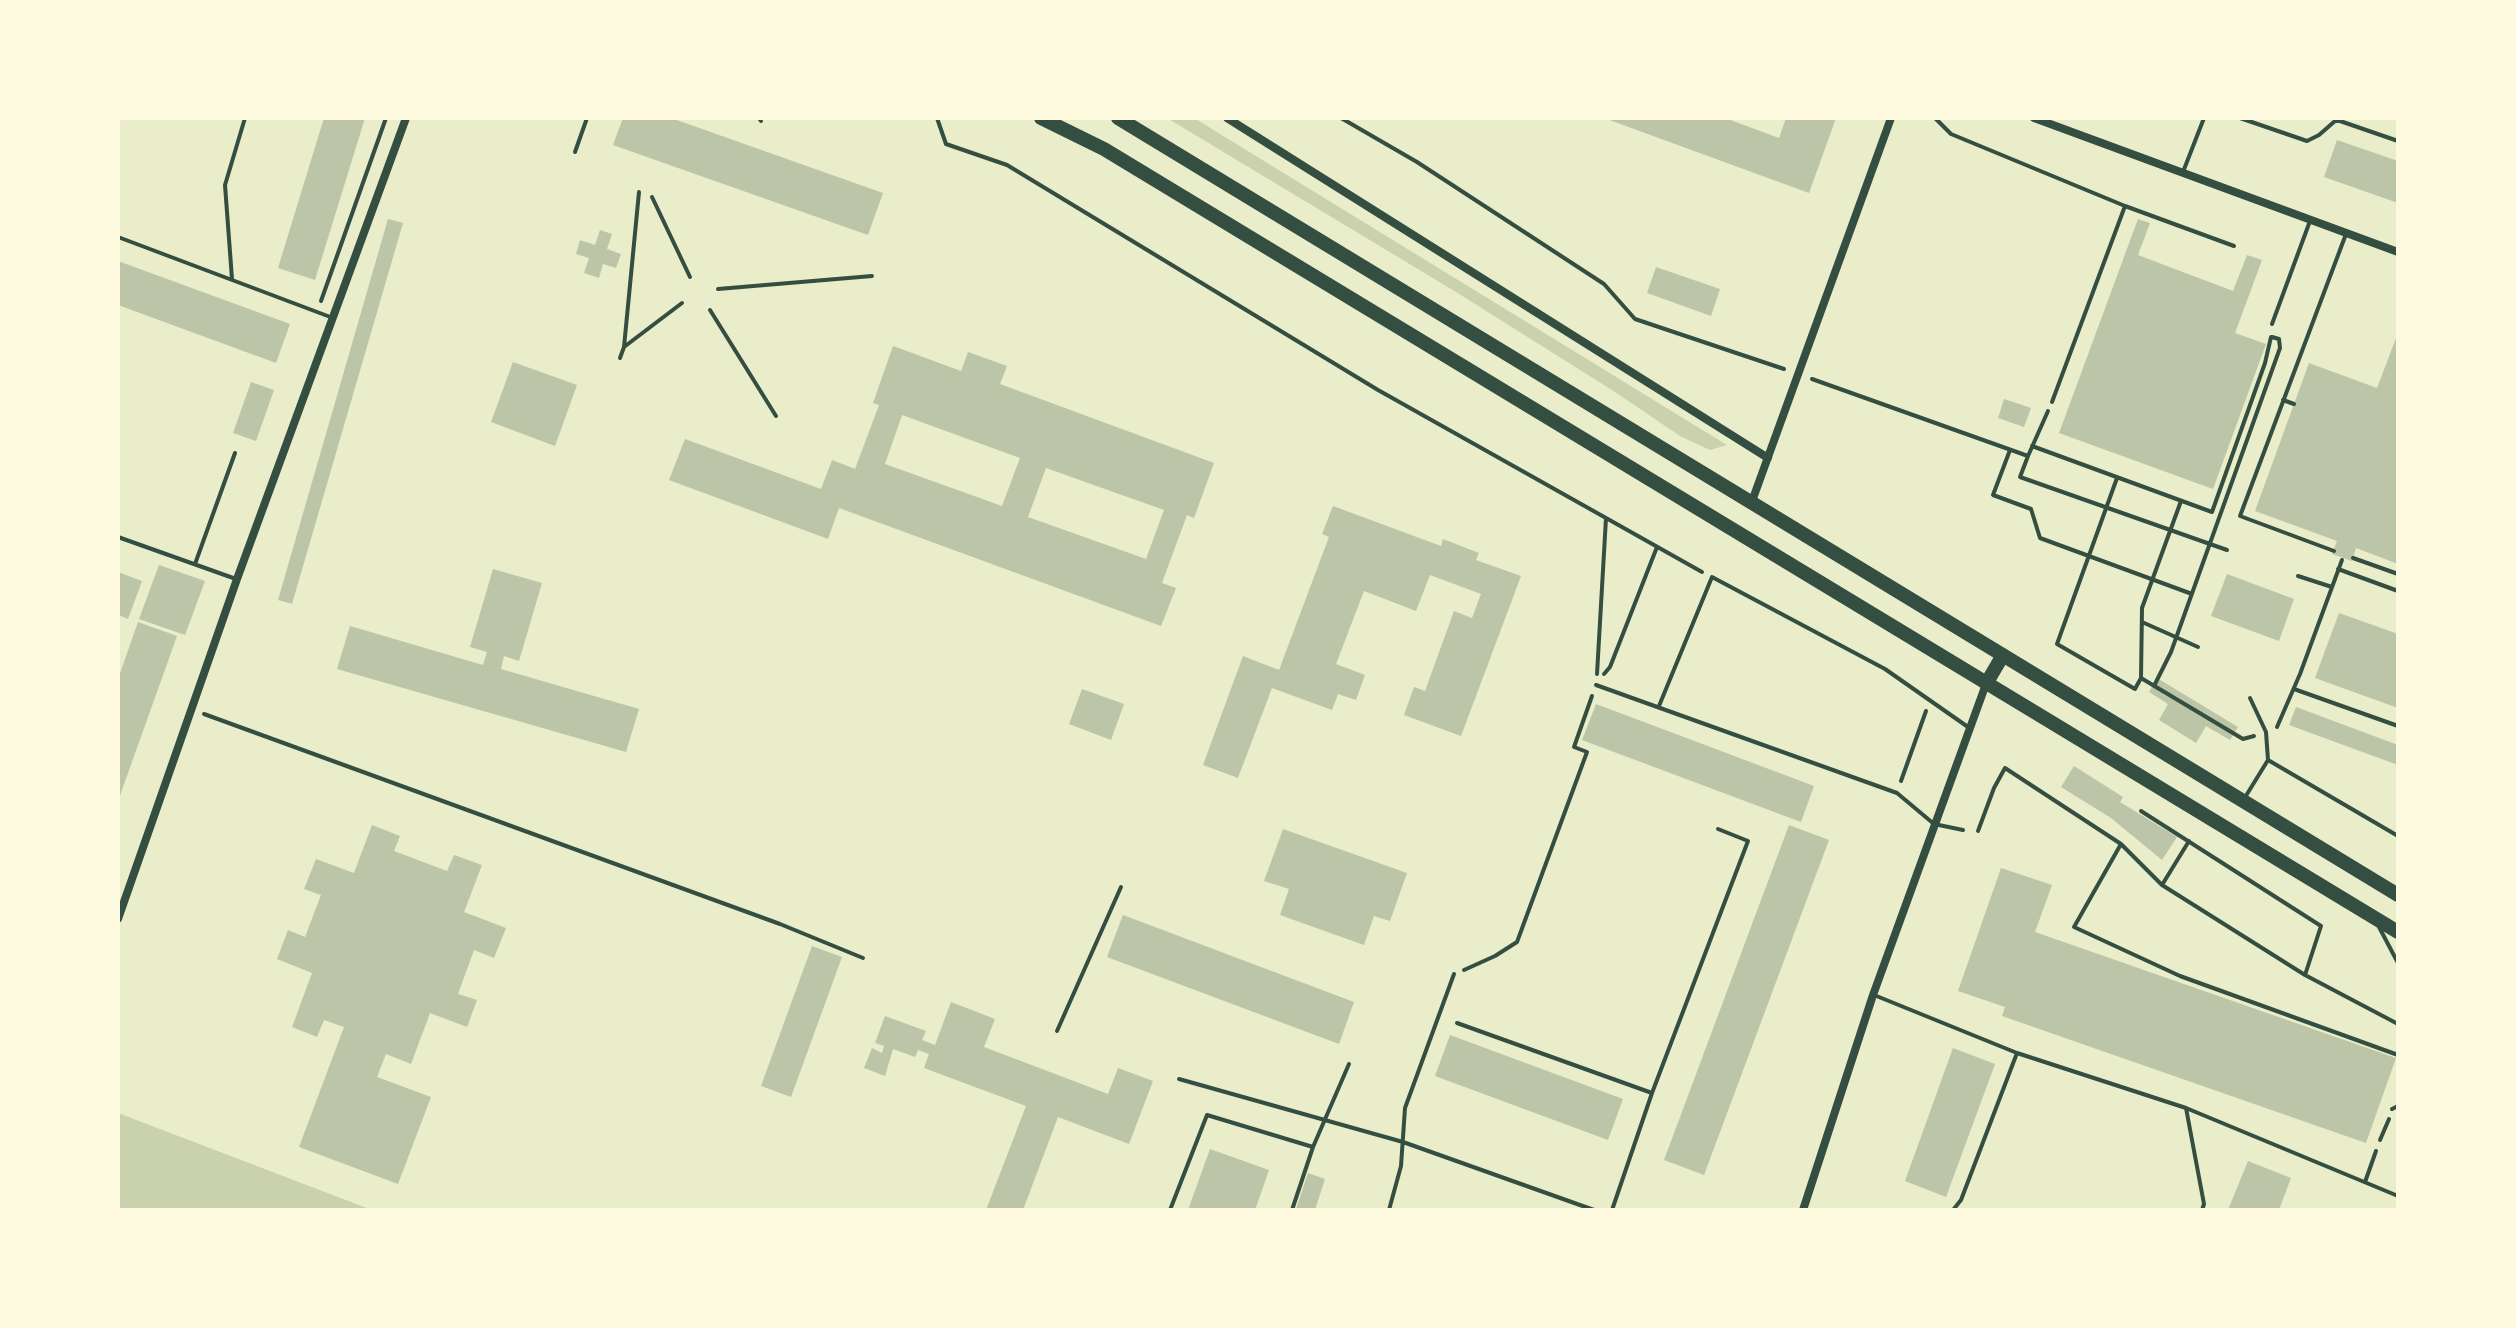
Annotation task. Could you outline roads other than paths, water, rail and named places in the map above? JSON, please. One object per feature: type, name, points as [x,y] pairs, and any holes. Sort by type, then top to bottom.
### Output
[{"type":"main road","points":[[1041,118],[1117,157],[2398,932]]},
{"type":"main road","points":[[1118,118],[2398,895]]},
{"type":"main road","points":[[1986,684],[2003,655]]},
{"type":"street","points":[[118,919],[237,579],[406,118]]},
{"type":"street","points":[[1227,118],[1768,458]]},
{"type":"street","points":[[1751,504],[1891,118]]},
{"type":"street","points":[[2034,118],[2398,252]]},
{"type":"street","points":[[1803,1210],[1873,995],[1986,684]]},
{"type":"lane","points":[[232,279],[225,185],[245,118]]},
{"type":"lane","points":[[1935,118],[1951,134],[2125,206],[2234,246]]},
{"type":"lane","points":[[2183,173],[2204,118]]},
{"type":"lane","points":[[2240,118],[2307,141],[2335,121],[2398,141]]},
{"type":"lane","points":[[2052,402],[2125,206]]},
{"type":"lane","points":[[2272,324],[2310,221]]},
{"type":"lane","points":[[2334,551],[2240,516],[2346,234]]},
{"type":"lane","points":[[118,237],[334,319]]},
{"type":"lane","points":[[2283,400],[2294,404]]},
{"type":"lane","points":[[195,564],[235,453]]},
{"type":"lane","points":[[118,537],[237,579]]},
{"type":"lane","points":[[2353,558],[2398,574]]},
{"type":"lane","points":[[1659,706],[1712,577],[1885,669],[1970,728]]},
{"type":"lane","points":[[1596,685],[1897,793],[1934,824],[1963,830]]},
{"type":"lane","points":[[2243,802],[2268,760],[2266,732],[2250,698]]},
{"type":"lane","points":[[2268,760],[2398,836]]},
{"type":"lane","points":[[1612,1210],[1652,1093],[1748,841],[1718,829]]},
{"type":"lane","points":[[2374,918],[2398,963]]},
{"type":"lane","points":[[1389,1210],[1401,1166],[1405,1108],[1454,974]]},
{"type":"lane","points":[[1873,995],[2017,1053],[2186,1108],[2398,1196]]},
{"type":"lane","points":[[1457,1023],[1652,1093]]},
{"type":"lane","points":[[1953,1210],[1961,1200],[2017,1053]]},
{"type":"lane","points":[[1292,1210],[1313,1147],[1349,1064]]},
{"type":"lane","points":[[1179,1079],[1403,1142],[1594,1210]]},
{"type":"lane","points":[[2186,1108],[2204,1204],[2202,1210]]},
{"type":"lane","points":[[1170,1210],[1207,1115],[1313,1147]]},
{"type":"lane","points":[[2365,1182],[2376,1151]]}]
